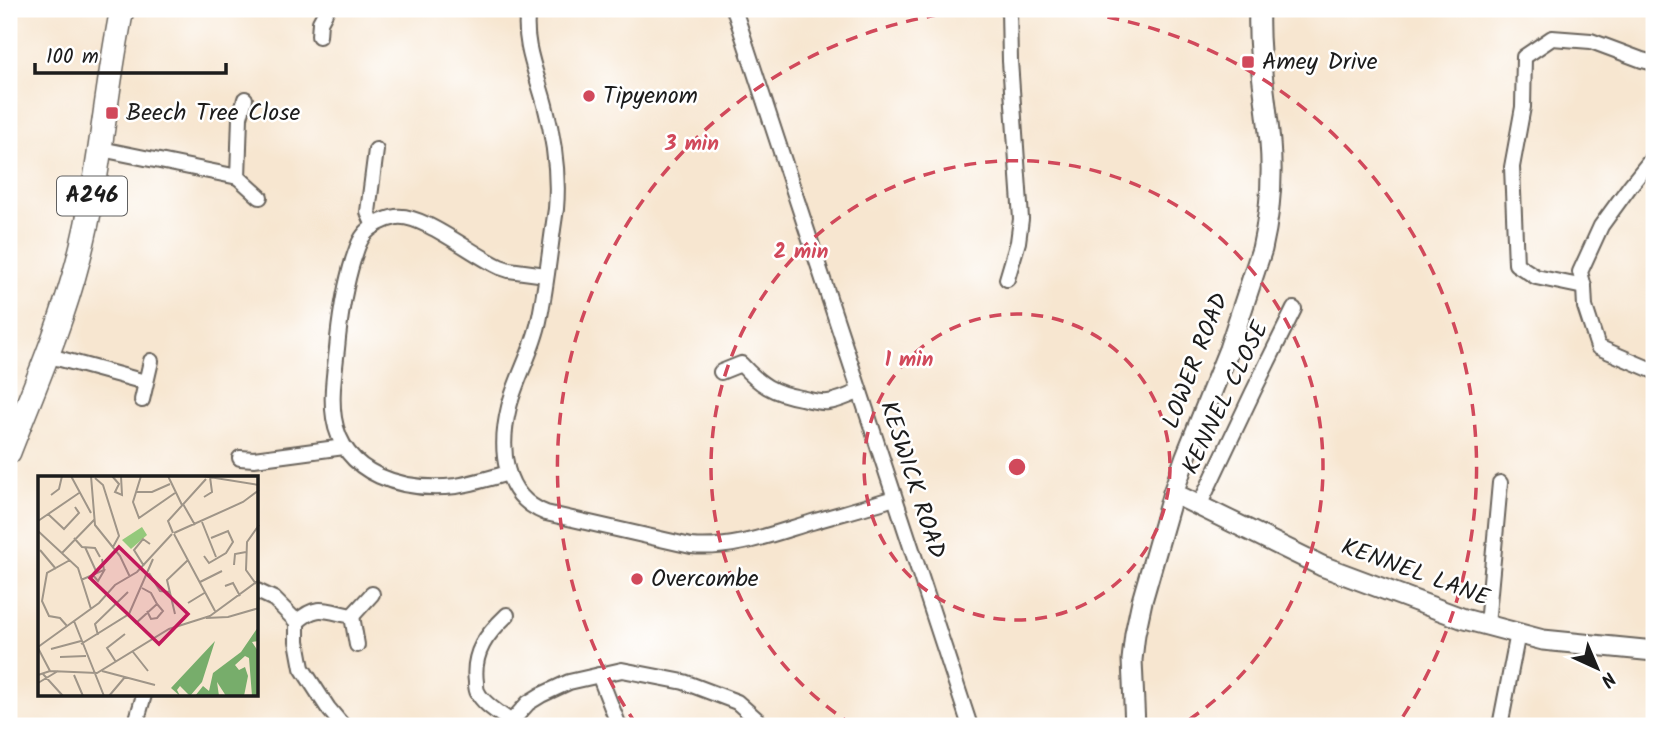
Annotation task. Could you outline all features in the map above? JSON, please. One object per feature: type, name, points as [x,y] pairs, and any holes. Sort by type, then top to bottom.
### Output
[{"type":"main road","name":"A246","points":[[9,452],[78,263],[101,149],[122,9]]},
{"type":"street","points":[[316,31],[327,9]]},
{"type":"street","points":[[528,9],[527,40],[552,134],[557,178],[556,209],[539,322],[508,408],[505,440],[508,473],[519,495],[534,509],[546,513],[707,548],[758,538],[894,498]]},
{"type":"street","name":"KESWICK ROAD","points":[[734,9],[970,726]]},
{"type":"street","points":[[1007,279],[1018,242],[1021,219],[1009,9]]},
{"type":"street","name":"LOWER ROAD","points":[[1135,726],[1132,660],[1142,601],[1186,456],[1229,349],[1265,234],[1270,209],[1270,144],[1258,29],[1259,9]]},
{"type":"street","points":[[1584,288],[1536,277],[1516,264],[1512,167],[1522,107],[1524,57],[1552,38],[1591,41],[1654,63]]},
{"type":"street","points":[[238,177],[240,117],[245,99]]},
{"type":"street","points":[[101,149],[238,177],[260,197]]},
{"type":"street","points":[[374,226],[368,212],[376,150]]},
{"type":"street","points":[[1654,156],[1601,226],[1580,272],[1585,307],[1598,347],[1654,371]]},
{"type":"street","points":[[358,171],[373,173]]},
{"type":"street","points":[[1630,186],[1654,178]]},
{"type":"street","points":[[508,473],[456,485],[413,485],[368,471],[357,463],[344,447],[333,409],[342,300],[346,280],[364,235],[382,221],[394,218],[416,219],[500,267],[546,275]]},
{"type":"street","name":"KENNEL CLOSE","points":[[1199,506],[1294,309]]},
{"type":"street","points":[[46,355],[145,382]]},
{"type":"street","points":[[722,372],[736,361],[764,386],[779,394],[829,402],[859,391]]},
{"type":"street","points":[[142,400],[151,362]]},
{"type":"street","points":[[240,458],[254,459],[344,447]]},
{"type":"street","points":[[1487,625],[1500,483]]},
{"type":"street","name":"KENNEL LANE","points":[[1173,494],[1322,566],[1464,619],[1543,640],[1654,652]]},
{"type":"street","points":[[598,526],[602,509]]},
{"type":"street","points":[[259,592],[274,599],[297,622]]},
{"type":"street","points":[[352,616],[372,594]]},
{"type":"street","points":[[343,726],[302,668],[297,622],[315,609],[352,616]]},
{"type":"street","points":[[508,615],[491,631],[474,667],[477,692],[511,724],[528,703],[541,695],[569,682],[621,670],[684,682],[737,702],[764,726]]},
{"type":"street","points":[[352,616],[356,645]]},
{"type":"street","points":[[1500,726],[1518,633]]},
{"type":"street","points":[[599,675],[619,726]]},
{"type":"street","points":[[135,726],[144,696]]},
{"type":"place","name":"Amey Drive","points":[[1248,62]]},
{"type":"place","name":"Tipyenom","points":[[589,96]]},
{"type":"place","name":"Beech Tree Close","points":[[112,113]]},
{"type":"place","name":"Overcombe","points":[[637,579]]}]
